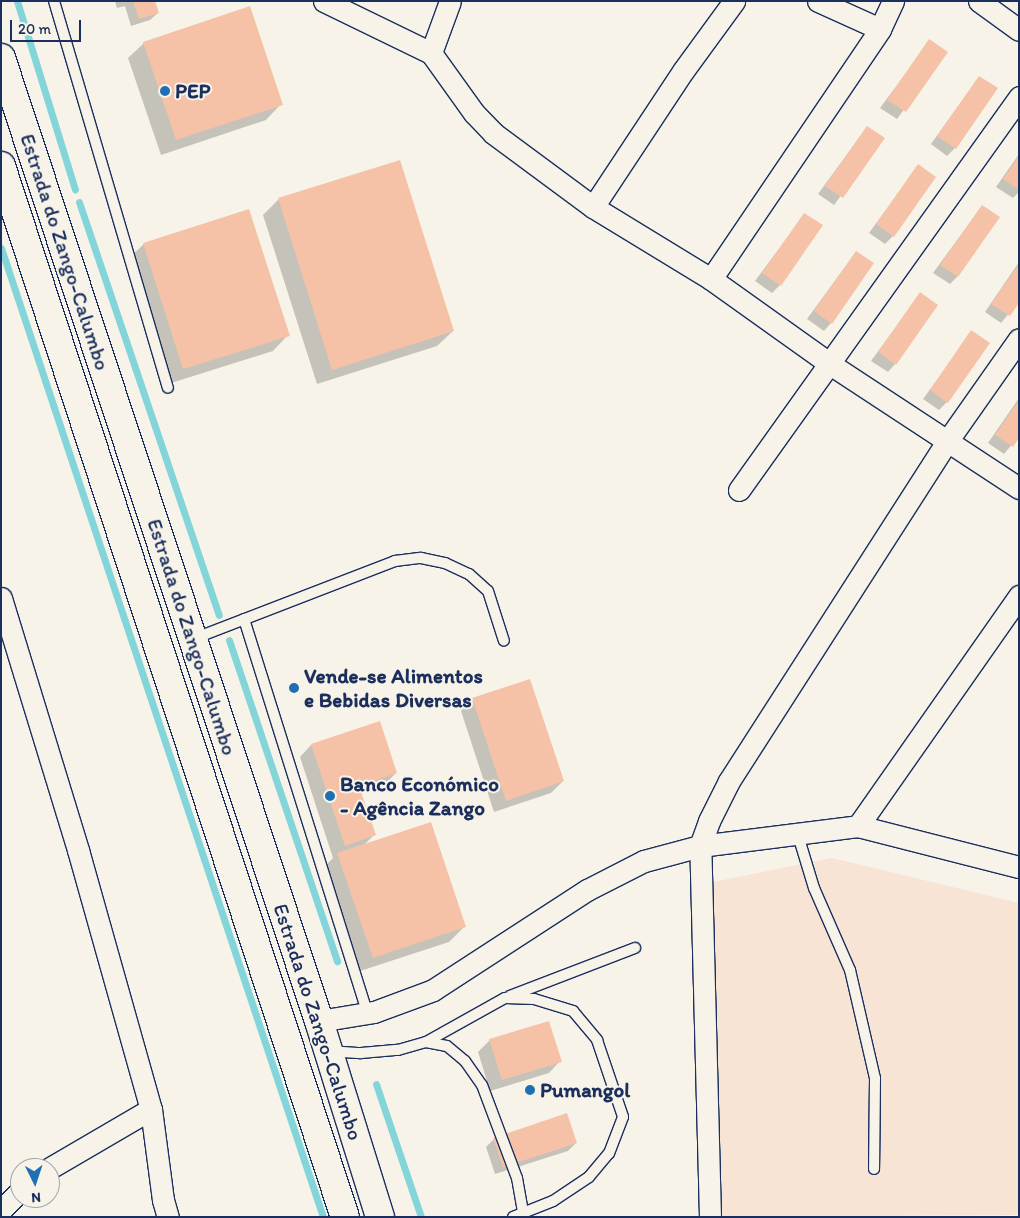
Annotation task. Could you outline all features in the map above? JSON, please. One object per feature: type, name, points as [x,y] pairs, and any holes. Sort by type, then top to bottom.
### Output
[{"type":"main road","name":"Estrada do Zango-Calumbo","points":[[1,58],[329,1051],[380,1217]]},
{"type":"main road","name":"Estrada do Zango-Calumbo","points":[[1,166],[345,1217]]},
{"type":"street","points":[[324,1],[432,52],[474,113],[493,133],[593,207],[711,279],[830,364],[1019,488]]},
{"type":"street","points":[[432,52],[450,1]]},
{"type":"street","points":[[593,207],[683,71],[734,1]]},
{"type":"street","points":[[818,1],[880,29]]},
{"type":"street","points":[[711,279],[880,29],[893,1]]},
{"type":"street","points":[[979,1],[1019,30]]},
{"type":"street","points":[[739,490],[1019,97]]},
{"type":"street","points":[[710,1217],[700,846],[709,820],[729,781],[948,440],[1019,339]]},
{"type":"street","points":[[858,826],[1019,596]]},
{"type":"street","points":[[1,598],[78,850],[151,1109],[162,1200],[168,1217]]},
{"type":"street","points":[[319,1021],[402,1004],[433,990],[587,890],[644,861],[700,846],[797,832],[858,826],[1017,863]]},
{"type":"street","points":[[60,1162],[151,1109]]},
{"type":"street","points":[[1,1210],[10,1201]]},
{"type":"lane","points":[[54,1],[168,388]]},
{"type":"lane","points":[[193,639],[395,561],[421,558],[445,563],[469,574],[488,591],[504,640]]},
{"type":"lane","points":[[244,619],[367,1012]]},
{"type":"lane","points":[[797,832],[814,888],[850,970],[875,1078],[874,1169]]},
{"type":"lane","points":[[329,1051],[362,1053],[398,1050],[426,1042],[505,998],[635,948]]},
{"type":"lane","points":[[505,998],[534,999],[573,1011],[597,1040],[623,1118],[609,1153],[589,1177],[553,1201],[513,1217]]},
{"type":"lane","points":[[426,1042],[447,1046],[465,1061],[482,1085],[517,1178],[524,1211]]},
{"type":"shaded area","points":[[832,858],[1019,903],[1019,1215],[722,1217],[713,882]]},
{"type":"building","points":[[133,1],[155,1],[159,13],[139,19]]},
{"type":"building","points":[[250,6],[283,105],[176,140],[143,42]]},
{"type":"building","points":[[929,39],[948,52],[906,112],[887,100]]},
{"type":"building","points":[[979,76],[998,88],[956,149],[937,136]]},
{"type":"building","points":[[867,126],[885,138],[843,198],[825,186]]},
{"type":"building","points":[[1019,156],[1019,190],[1003,179]]},
{"type":"building","points":[[400,160],[454,331],[332,370],[278,198]]},
{"type":"building","points":[[918,164],[936,177],[894,237],[876,224]]},
{"type":"building","points":[[982,205],[1000,217],[958,277],[940,265]]},
{"type":"building","points":[[249,209],[290,336],[183,369],[143,243]]},
{"type":"building","points":[[804,213],[823,225],[781,286],[762,273]]},
{"type":"building","points":[[856,251],[874,263],[832,324],[814,311]]},
{"type":"building","points":[[1019,264],[1019,303],[1010,316],[991,304]]},
{"type":"building","points":[[920,292],[938,305],[896,365],[878,352]]},
{"type":"building","points":[[971,330],[990,343],[948,403],[930,390]]},
{"type":"building","points":[[1019,400],[1019,438],[1013,447],[995,435]]},
{"type":"building","points":[[530,679],[564,781],[506,801],[472,698]]},
{"type":"building","points":[[380,721],[397,773],[359,786],[376,835],[345,846],[311,744]]},
{"type":"building","points":[[431,822],[466,927],[373,958],[337,853]]},
{"type":"building","points":[[549,1021],[562,1062],[502,1080],[489,1039]]},
{"type":"building","points":[[567,1113],[577,1143],[503,1167],[493,1138]]},
{"type":"waterway","points":[[17,1],[75,189]]},
{"type":"waterway","points":[[79,202],[219,615]]},
{"type":"waterway","points":[[1,248],[323,1217]]},
{"type":"waterway","points":[[229,640],[337,961]]},
{"type":"waterway","points":[[376,1084],[421,1217]]},
{"type":"place","name":"PEP","points":[[165,91]]},
{"type":"place","name":"Vende-se Alimentos e Bebidas Diversas","points":[[294,688]]},
{"type":"place","name":"Banco Económico - Agência Zango","points":[[330,796]]},
{"type":"place","name":"Pumangol","points":[[530,1090]]}]
